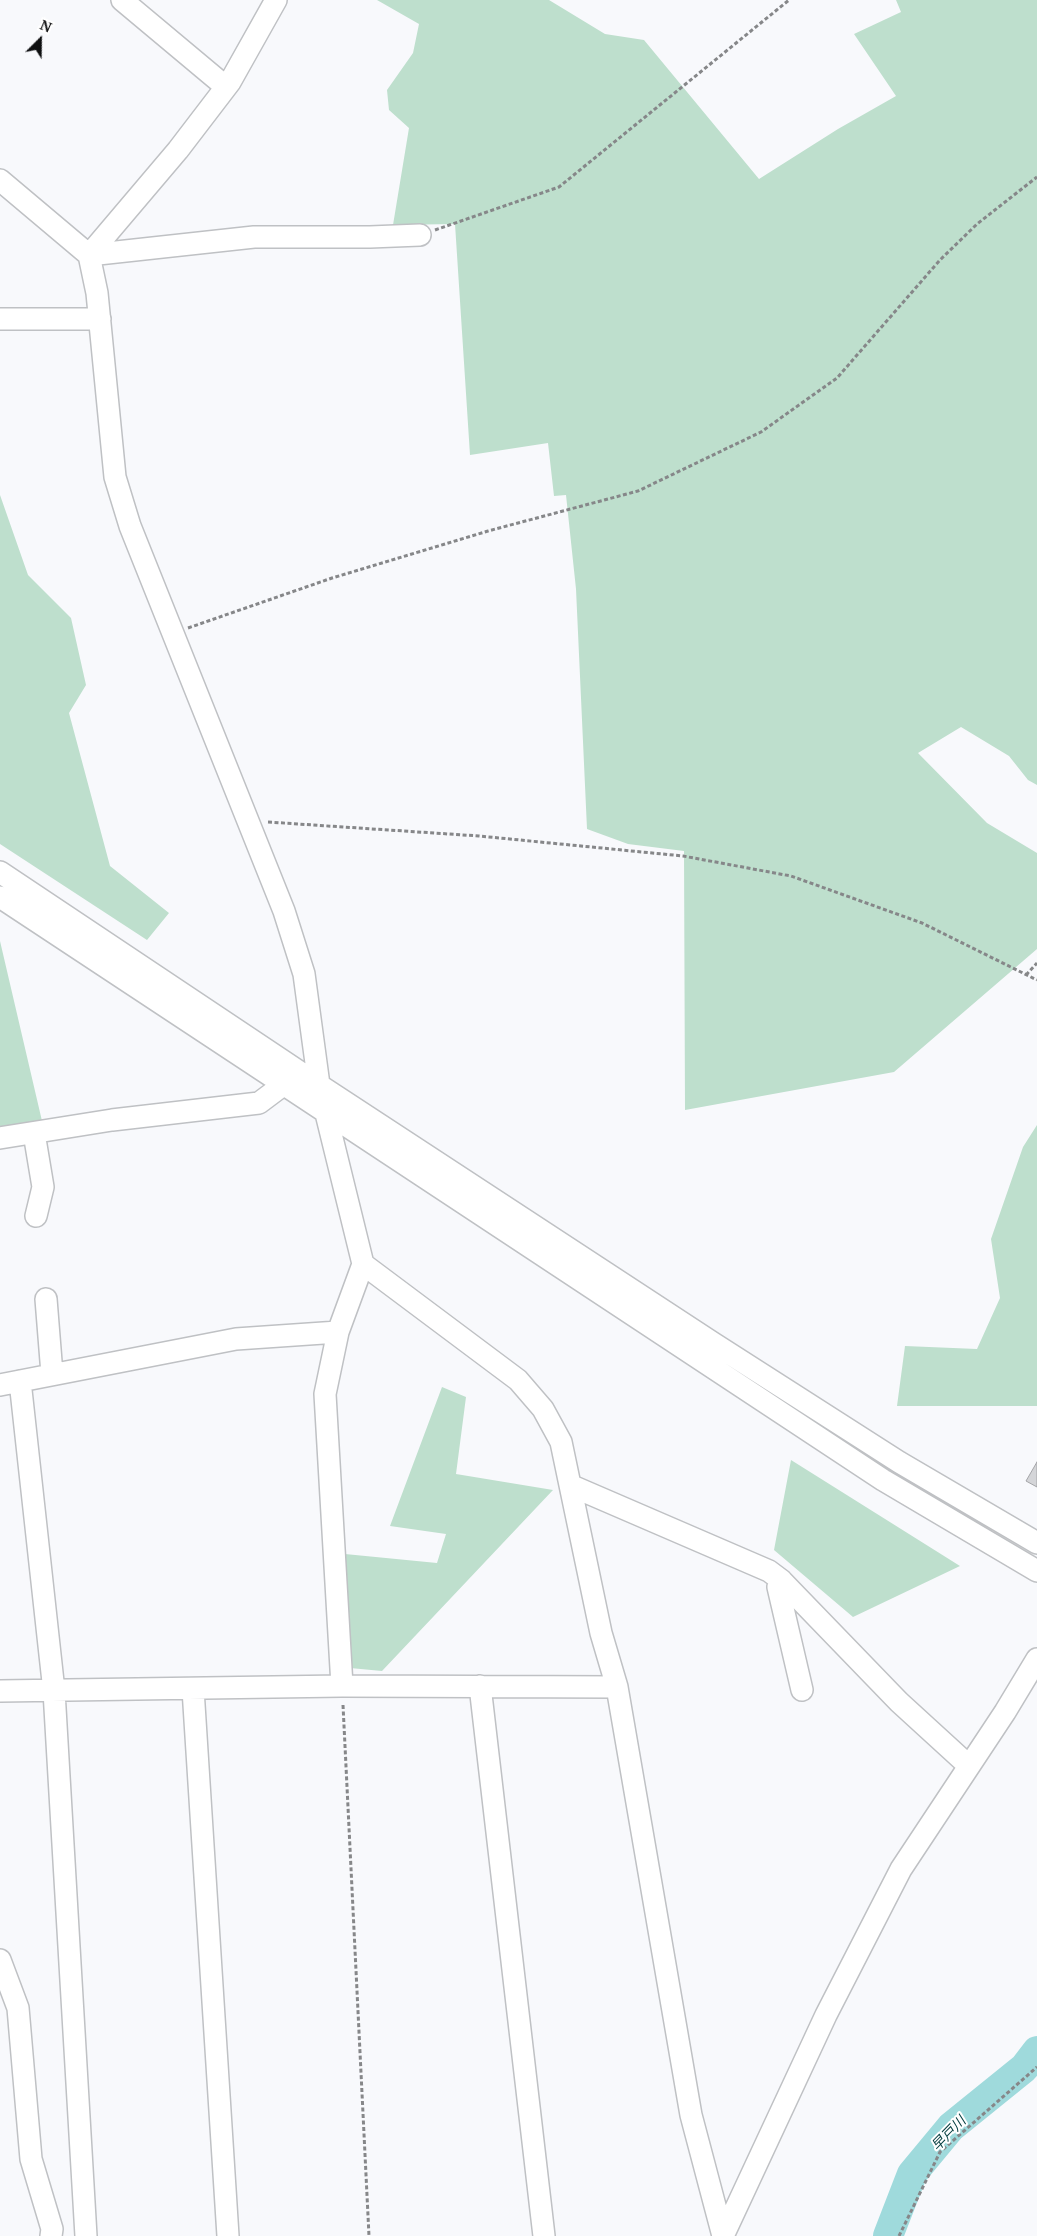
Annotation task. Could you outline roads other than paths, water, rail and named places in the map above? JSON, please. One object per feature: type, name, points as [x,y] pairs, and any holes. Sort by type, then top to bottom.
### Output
[{"type":"street","points":[[122,0],[226,87]]},
{"type":"street","points":[[89,255],[178,150],[226,87],[276,0]]},
{"type":"street","points":[[0,180],[89,255],[97,293],[115,477],[130,526],[284,911],[304,974],[319,1085],[363,1264],[338,1332],[325,1394],[342,1686]]},
{"type":"street","points":[[89,255],[254,237],[420,235]]},
{"type":"street","points":[[0,319],[100,319]]},
{"type":"street","points":[[0,872],[319,1085],[851,1431],[1037,1543]]},
{"type":"street","points":[[0,897],[883,1480],[1037,1572]]},
{"type":"street","points":[[0,1138],[112,1120],[259,1103],[283,1085]]},
{"type":"street","points":[[34,1133],[43,1187],[36,1216]]},
{"type":"street","points":[[363,1264],[518,1380],[542,1408],[561,1442],[572,1486],[601,1633],[617,1687],[691,2115],[723,2236]]},
{"type":"street","points":[[46,1299],[52,1374]]},
{"type":"street","points":[[86,2236],[54,1691],[10,1383],[236,1339],[338,1332]]},
{"type":"street","points":[[572,1486],[769,1571],[781,1580],[899,1702],[969,1766]]},
{"type":"street","points":[[781,1580],[778,1587],[802,1690]]},
{"type":"street","points":[[723,2236],[826,2016],[901,1869],[1037,1659]]},
{"type":"street","points":[[0,1691],[342,1686],[617,1687]]},
{"type":"street","points":[[480,1686],[544,2236]]},
{"type":"street","points":[[193,1689],[228,2236]]},
{"type":"street","points":[[0,1960],[18,2008],[31,2159],[52,2229],[50,2236]]},
{"type":"waterway","name":"早戸川","points":[[888,2236],[912,2174],[951,2127],[1024,2068],[1037,2051]]}]
